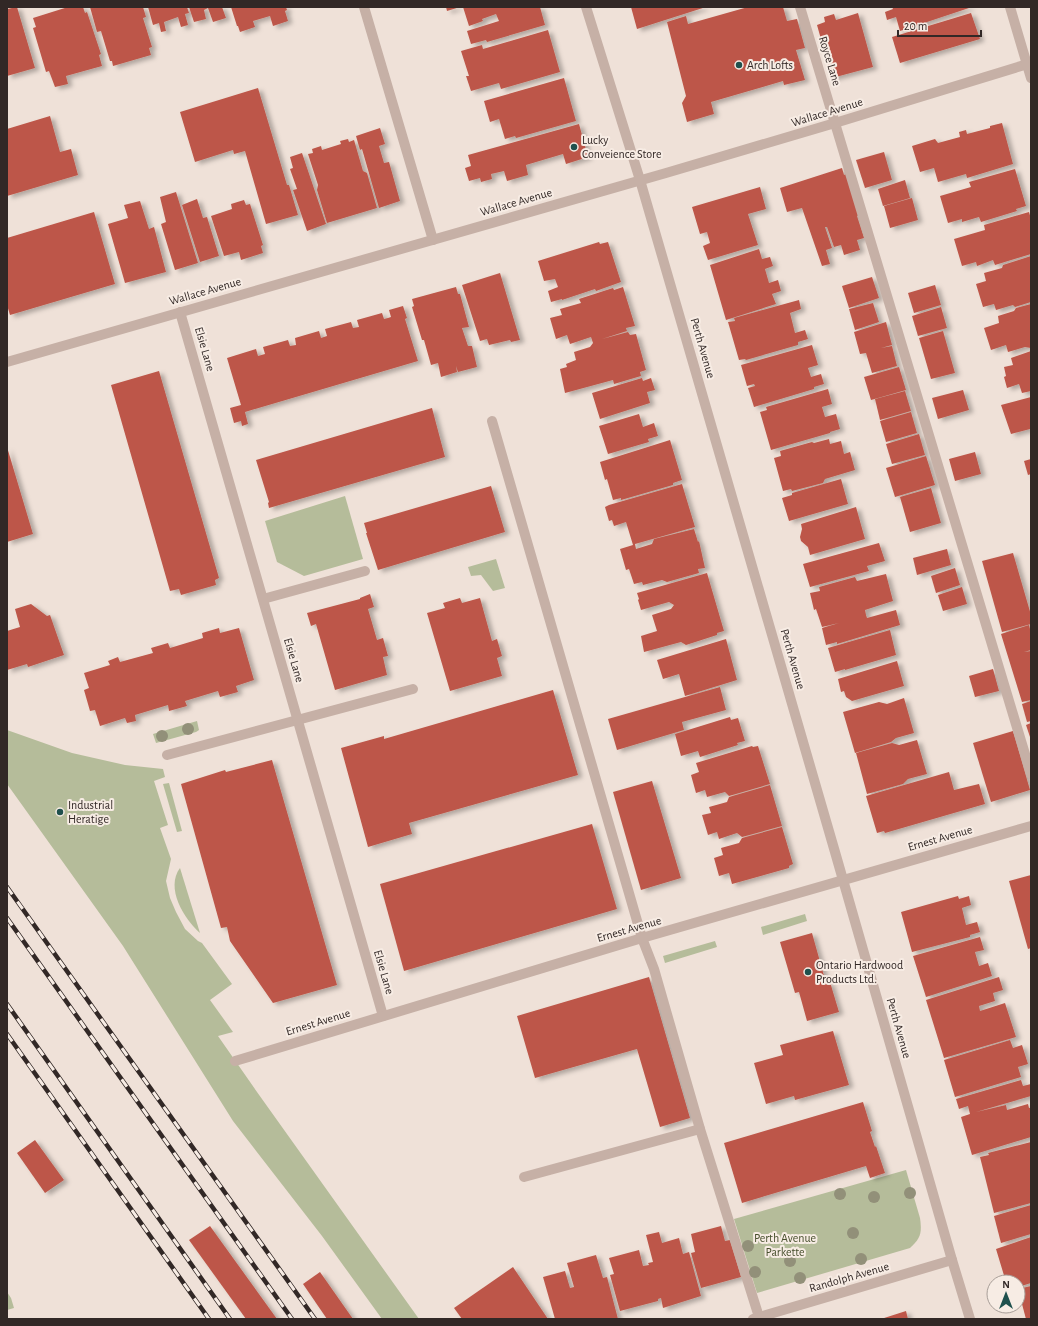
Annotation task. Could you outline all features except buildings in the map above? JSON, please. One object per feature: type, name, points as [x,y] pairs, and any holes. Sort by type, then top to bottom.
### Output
[{"type":"street","points":[[364,7],[433,240]]},
{"type":"street","name":"Perth Avenue","points":[[586,7],[640,180],[970,1319]]},
{"type":"street","name":"Royce Lane","points":[[800,7],[1031,774]]},
{"type":"street","points":[[1010,7],[1029,64],[1031,78]]},
{"type":"street","name":"Wallace Avenue","points":[[7,362],[640,180],[1029,64]]},
{"type":"street","name":"Elsie Lane","points":[[180,312],[383,1016]]},
{"type":"street","points":[[492,421],[642,938],[654,970],[756,1318]]},
{"type":"street","points":[[263,600],[365,571]]},
{"type":"street","points":[[167,755],[413,689]]},
{"type":"street","name":"Ernest Avenue","points":[[235,1061],[642,938],[1031,826]]},
{"type":"street","points":[[524,1177],[700,1129]]},
{"type":"street","name":"Randolph Avenue","points":[[756,1318],[952,1260]]},
{"type":"green space","points":[[345,496],[363,559],[304,576],[277,562],[265,521]]},
{"type":"green space","points":[[496,559],[505,588],[493,591],[481,575],[471,576],[468,567]]},
{"type":"green space","points":[[197,721],[199,730],[196,732],[156,743],[153,734]]},
{"type":"green space","points":[[7,730],[72,753],[125,765],[163,769],[165,777],[154,781],[168,825],[160,828],[171,859],[166,881],[170,898],[185,929],[202,943],[232,984],[210,1000],[233,1032],[218,1036],[419,1319],[382,1319],[322,1236],[233,1121],[123,946],[7,784]]},
{"type":"green space","points":[[169,783],[182,831],[177,832],[163,784]]},
{"type":"green space","points":[[180,868],[200,933],[188,920],[178,903],[175,885],[176,876]]},
{"type":"green space","points":[[805,914],[807,921],[763,935],[761,927]]},
{"type":"green space","points":[[715,941],[717,947],[665,963],[663,956]]},
{"type":"green space","name":"Perth Avenue Parkette","points":[[906,1170],[920,1218],[921,1228],[919,1238],[910,1248],[757,1293],[734,1219]]},
{"type":"green space","points":[[7,1292],[11,1298],[14,1308],[7,1310]]},
{"type":"railway","points":[[7,887],[315,1319]]},
{"type":"railway","points":[[7,918],[292,1319]]},
{"type":"railway","points":[[7,1004],[230,1319]]},
{"type":"railway","points":[[7,1034],[209,1319]]},
{"type":"place","name":"Arch Lofts","points":[[739,65]]},
{"type":"place","name":"Lucky Conveience Store","points":[[574,147]]},
{"type":"place","name":"Industrial Heratige","points":[[60,812]]},
{"type":"place","name":"Ontario Hardwood Products Ltd.","points":[[808,972]]}]
